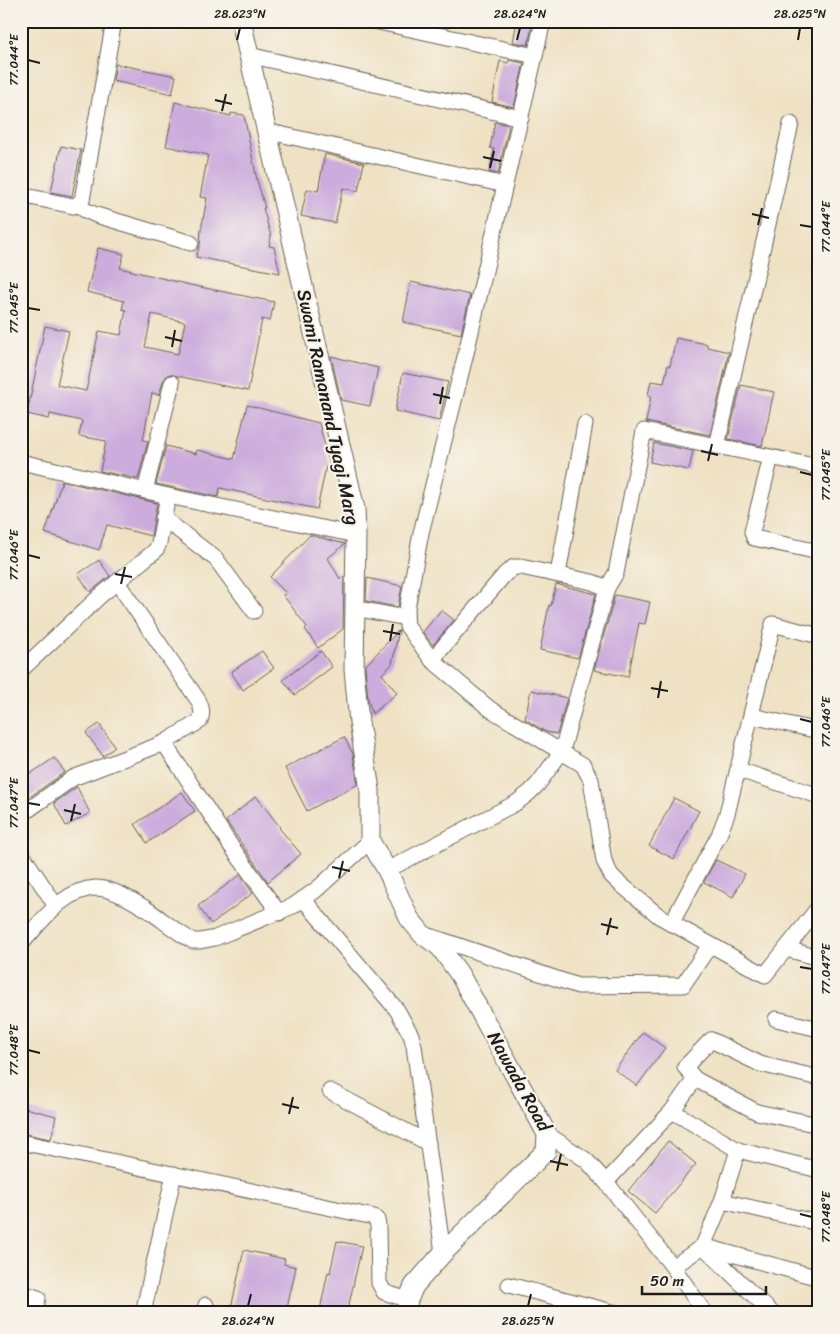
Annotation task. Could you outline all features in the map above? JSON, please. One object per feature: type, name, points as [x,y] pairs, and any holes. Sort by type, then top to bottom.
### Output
[{"type":"street","points":[[21,195],[73,206],[82,200],[114,21]]},
{"type":"street","name":"Swami Ramanand Tyagi Marg","points":[[241,21],[355,509],[354,669],[359,722],[370,790],[370,842]]},
{"type":"street","points":[[374,21],[535,56]]},
{"type":"street","points":[[543,21],[466,354],[421,533],[406,618],[407,626],[432,660],[490,709],[584,765],[591,780],[604,861],[611,875],[671,924],[765,976],[819,907]]},
{"type":"street","points":[[249,54],[520,118]]},
{"type":"street","points":[[717,446],[791,124]]},
{"type":"street","points":[[266,131],[505,185]]},
{"type":"street","points":[[78,204],[96,215],[191,243]]},
{"type":"street","points":[[145,491],[172,383]]},
{"type":"street","points":[[558,574],[585,424]]},
{"type":"street","points":[[387,870],[516,803],[529,794],[562,752],[607,588],[614,577],[618,565],[644,431],[819,467]]},
{"type":"street","points":[[771,457],[752,532],[754,538],[819,552]]},
{"type":"street","points":[[21,462],[145,491],[356,535]]},
{"type":"street","points":[[21,670],[100,596],[156,550],[168,496]]},
{"type":"street","points":[[163,518],[216,559],[254,611]]},
{"type":"street","points":[[432,660],[510,569],[521,567],[558,574],[592,582],[607,588]]},
{"type":"street","points":[[21,816],[73,778],[164,743],[200,721],[202,707],[117,582]]},
{"type":"street","points":[[354,608],[406,618]]},
{"type":"street","points":[[671,924],[719,835],[727,814],[773,624],[819,636]]},
{"type":"street","points":[[752,716],[819,731]]},
{"type":"street","points":[[164,743],[231,846],[279,913]]},
{"type":"street","points":[[739,770],[819,796]]},
{"type":"street","points":[[21,944],[56,906],[86,890],[97,888],[115,892],[145,908],[183,936],[193,941],[215,938],[279,913],[303,899],[342,869],[370,842],[387,870],[409,918],[422,934],[578,986],[683,984],[710,945]]},
{"type":"street","points":[[21,853],[56,906]]},
{"type":"street","points":[[303,899],[397,1010],[414,1046],[443,1253]]},
{"type":"street","name":"Nawada Road","points":[[422,934],[440,947],[460,975],[547,1134],[586,1160],[606,1182],[673,1267],[702,1311]]},
{"type":"street","points":[[787,949],[819,958]]},
{"type":"street","points":[[776,1019],[819,1029]]},
{"type":"street","points":[[819,1078],[760,1064],[712,1040],[684,1067],[695,1079],[757,1112],[819,1125]]},
{"type":"street","points":[[606,1182],[672,1111],[695,1079]]},
{"type":"street","points":[[330,1091],[428,1143]]},
{"type":"street","points":[[672,1111],[738,1150],[819,1170]]},
{"type":"street","points":[[21,1142],[374,1217],[377,1220],[378,1226],[379,1283],[381,1289],[407,1306],[414,1286],[443,1253],[546,1151],[547,1134]]},
{"type":"street","points":[[673,1267],[703,1246],[722,1201],[738,1150]]},
{"type":"street","points":[[143,1313],[174,1174]]},
{"type":"street","points":[[722,1201],[819,1223]]},
{"type":"street","points":[[703,1246],[819,1278]]},
{"type":"street","points":[[703,1246],[772,1313]]},
{"type":"street","points":[[508,1285],[616,1313]]},
{"type":"street","points":[[21,1293],[38,1298],[35,1313]]},
{"type":"building","points":[[517,21],[533,21],[528,45],[513,42]]},
{"type":"building","points":[[509,60],[524,63],[514,107],[492,102],[500,61],[508,63]]},
{"type":"building","points":[[116,64],[176,76],[172,94],[113,81]]},
{"type":"building","points":[[175,102],[231,116],[231,113],[244,115],[257,180],[265,208],[263,208],[271,236],[269,246],[274,247],[280,273],[196,257],[200,245],[207,198],[200,197],[208,155],[166,146]]},
{"type":"building","points":[[495,122],[509,125],[498,174],[489,172],[494,149],[490,148]]},
{"type":"building","points":[[61,146],[81,150],[72,196],[51,192]]},
{"type":"building","points":[[325,154],[364,163],[358,191],[343,188],[335,223],[301,216],[307,189],[318,191]]},
{"type":"building","points":[[98,248],[124,254],[120,268],[190,285],[274,302],[270,321],[262,319],[248,391],[168,374],[163,381],[159,395],[152,393],[143,440],[148,441],[138,479],[100,471],[106,441],[79,436],[82,421],[50,414],[49,419],[27,414],[45,326],[69,331],[57,385],[86,391],[99,331],[121,335],[126,310],[122,309],[124,301],[87,292]],"holes":[[[152,314],[185,322],[178,354],[145,347]]]},
{"type":"building","points":[[411,282],[470,295],[461,334],[403,322]]},
{"type":"building","points":[[676,338],[707,344],[707,347],[729,352],[710,435],[646,422],[651,396],[648,395],[651,381],[664,383]]},
{"type":"building","points":[[331,356],[378,368],[370,406],[341,400]]},
{"type":"building","points":[[403,373],[448,382],[439,421],[395,411]]},
{"type":"building","points":[[741,385],[774,392],[762,446],[728,439]]},
{"type":"building","points":[[247,405],[319,423],[331,468],[326,467],[317,509],[220,488],[218,497],[156,484],[166,446],[196,454],[197,450],[234,459]]},
{"type":"building","points":[[654,443],[693,451],[689,470],[650,462]]},
{"type":"building","points":[[62,481],[157,503],[151,536],[107,525],[99,550],[45,533]]},
{"type":"building","points":[[310,535],[345,544],[328,558],[340,579],[344,576],[343,629],[318,648],[305,629],[307,627],[283,595],[286,593],[270,577]]},
{"type":"building","points":[[99,560],[110,576],[90,592],[78,574]]},
{"type":"building","points":[[367,578],[402,586],[398,607],[366,601]]},
{"type":"building","points":[[556,584],[596,594],[578,658],[540,650],[549,605],[551,606]]},
{"type":"building","points":[[615,595],[650,602],[645,624],[639,623],[628,677],[594,670]]},
{"type":"building","points":[[441,610],[454,620],[433,645],[423,632]]},
{"type":"building","points":[[399,630],[392,664],[382,674],[397,693],[372,714],[368,699],[365,666]]},
{"type":"building","points":[[262,651],[274,668],[243,690],[231,672]]},
{"type":"building","points":[[321,651],[332,667],[295,695],[283,680]]},
{"type":"building","points":[[531,690],[567,698],[557,734],[546,732],[525,719]]},
{"type":"building","points":[[99,724],[115,747],[103,756],[86,733]]},
{"type":"building","points":[[344,737],[353,754],[358,784],[307,811],[285,768]]},
{"type":"building","points":[[54,758],[65,772],[21,803],[21,780]]},
{"type":"building","points":[[77,787],[90,813],[66,826],[54,803]]},
{"type":"building","points":[[182,792],[195,811],[147,843],[135,824]]},
{"type":"building","points":[[256,796],[301,854],[268,882],[226,821]]},
{"type":"building","points":[[674,798],[699,811],[674,859],[649,846]]},
{"type":"building","points":[[716,860],[745,874],[733,897],[704,882]]},
{"type":"building","points":[[240,875],[253,893],[211,924],[198,906]]},
{"type":"building","points":[[643,1032],[665,1048],[637,1086],[615,1070]]},
{"type":"building","points":[[21,1107],[56,1116],[51,1139],[21,1133]]},
{"type":"building","points":[[668,1141],[696,1164],[655,1213],[628,1191]]},
{"type":"building","points":[[337,1241],[362,1246],[347,1313],[320,1310]]},
{"type":"building","points":[[244,1250],[285,1259],[284,1264],[296,1267],[286,1313],[230,1313]]}]
